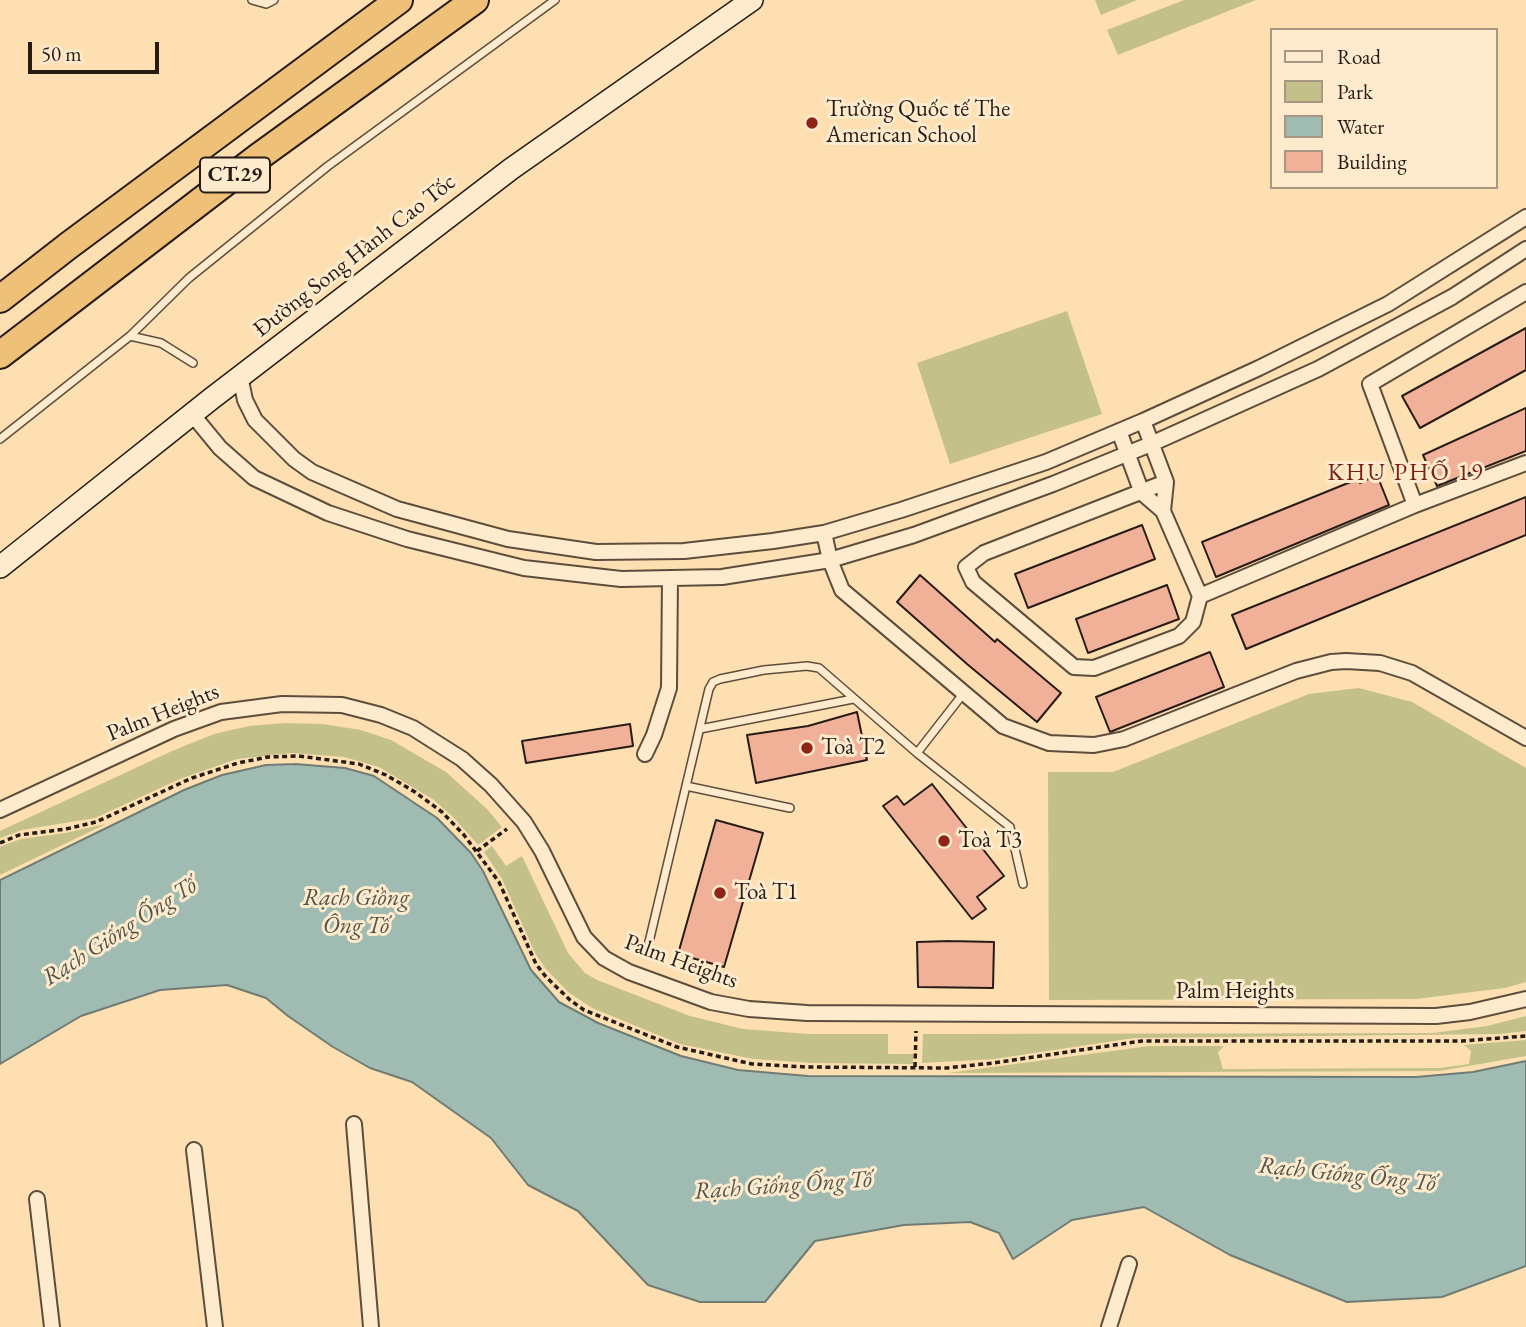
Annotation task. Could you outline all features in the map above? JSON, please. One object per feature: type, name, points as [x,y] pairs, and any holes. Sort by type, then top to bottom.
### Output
[{"type":"highway","name":"CT.29","points":[[0,299],[399,0]]},
{"type":"highway","name":"CT.29","points":[[0,355],[257,158],[475,0]]},
{"type":"main road","name":"Đường Song Hành Cao Tốc","points":[[0,567],[240,376],[511,169],[752,0]]},
{"type":"street","points":[[240,376],[245,400],[255,420],[295,459],[312,472],[397,509],[508,539],[596,552],[684,551],[773,541],[824,533],[901,510],[1045,462],[1143,421],[1259,368],[1388,304],[1526,217]]},
{"type":"street","points":[[192,414],[226,454],[254,478],[328,513],[407,539],[524,568],[621,579],[722,577],[830,560],[914,535],[1128,454],[1318,369],[1452,297],[1526,249]]},
{"type":"street","points":[[1415,505],[1370,384],[1526,292]]},
{"type":"street","points":[[1143,421],[1166,482],[1163,511]]},
{"type":"street","points":[[1119,431],[1142,493],[1163,511],[1200,596],[1194,622],[1179,636],[1094,668],[1074,667],[973,582],[966,567],[984,553],[1142,493],[1166,482]]},
{"type":"street","points":[[1200,596],[1415,505],[1526,463]]},
{"type":"street","points":[[824,533],[830,560],[842,590],[1003,726],[1049,743],[1094,745],[1141,733],[1304,668],[1331,662],[1364,661],[1397,667],[1419,677],[1526,738]]},
{"type":"street","points":[[645,754],[669,688],[670,578]]},
{"type":"street","name":"Palm Heights","points":[[0,810],[174,729],[221,712],[282,704],[342,705],[381,715],[413,728],[462,760],[491,785],[524,822],[542,851],[584,937],[604,958],[646,979],[720,1004],[759,1011],[807,1013],[1436,1016],[1470,1012],[1526,999]]},
{"type":"street","points":[[354,1125],[371,1327]]},
{"type":"street","points":[[194,1150],[215,1327]]},
{"type":"street","points":[[37,1199],[52,1327]]},
{"type":"street","points":[[1109,1327],[1129,1265]]},
{"type":"lane","points":[[252,0],[266,4],[274,0]]},
{"type":"lane","points":[[0,439],[130,336],[189,278],[328,166],[555,0]]},
{"type":"lane","points":[[130,336],[161,343],[193,363]]},
{"type":"lane","points":[[649,943],[709,689],[713,682],[764,670],[807,666],[818,668],[917,753],[1010,827],[1023,884]]},
{"type":"lane","points":[[917,753],[963,694]]},
{"type":"lane","points":[[700,729],[853,699]]},
{"type":"lane","points":[[686,786],[790,808]]},
{"type":"path","points":[[0,842],[19,835],[66,829],[103,820],[192,778],[238,763],[268,757],[299,756],[359,764],[386,775],[442,812],[477,851],[499,882],[536,964],[557,989],[584,1010],[677,1047],[751,1064],[947,1068],[1142,1041],[1462,1041],[1526,1036]]},
{"type":"path","points":[[477,851],[507,829]]},
{"type":"path","points":[[915,1068],[916,1031]]},
{"type":"green space","points":[[1095,0],[1137,0],[1101,15]]},
{"type":"green space","points":[[1184,0],[1256,0],[1118,55],[1107,30]]},
{"type":"green space","points":[[1067,311],[1102,414],[950,464],[917,363]]},
{"type":"green space","points":[[1359,688],[1412,702],[1526,768],[1526,982],[1505,988],[1416,999],[1049,1000],[1048,772],[1113,772],[1309,694]]},
{"type":"green space","points":[[323,724],[361,730],[391,740],[446,772],[487,809],[502,827],[478,845],[434,800],[379,767],[344,757],[292,753],[237,759],[180,779],[95,818],[22,830],[0,838],[0,831],[214,734],[249,726]]},
{"type":"green space","points":[[106,824],[0,875],[0,847],[4,845],[21,839]]},
{"type":"green space","points":[[492,846],[506,866],[522,856],[568,953],[585,973],[597,980],[690,1016],[743,1029],[809,1034],[888,1034],[888,1054],[913,1054],[913,1064],[813,1063],[753,1059],[680,1044],[592,1008],[568,992],[535,953],[502,879],[484,852]]},
{"type":"green space","points":[[1526,1016],[1526,1031],[1499,1034],[1134,1038],[994,1059],[922,1063],[923,1034],[1433,1033],[1487,1026]]},
{"type":"green space","points":[[1526,1040],[1526,1056],[1440,1071],[948,1073],[1149,1046],[1224,1046],[1218,1052],[1223,1069],[1440,1068],[1469,1064],[1471,1051],[1464,1045]]},
{"type":"water","name":"Rạch Giồng Ông Tố","points":[[266,765],[345,768],[374,776],[437,818],[471,853],[483,871],[531,970],[559,1002],[598,1023],[681,1056],[738,1070],[808,1076],[1416,1077],[1473,1072],[1526,1061],[1526,1266],[1442,1297],[1347,1302],[1230,1255],[1144,1207],[1072,1220],[1013,1259],[999,1233],[970,1222],[904,1225],[815,1241],[765,1302],[700,1302],[648,1285],[578,1211],[528,1185],[491,1138],[412,1082],[370,1068],[333,1047],[266,998],[227,985],[160,990],[81,1016],[0,1064],[0,880],[184,790],[222,775]]},
{"type":"building","points":[[1526,328],[1526,370],[1420,428],[1402,396]]},
{"type":"building","points":[[1526,408],[1526,451],[1437,486],[1423,455]]},
{"type":"building","points":[[1377,475],[1389,505],[1216,577],[1202,542],[1358,479],[1360,483]]},
{"type":"building","points":[[1526,497],[1526,535],[1246,649],[1232,615]]},
{"type":"building","points":[[1142,525],[1155,559],[1028,608],[1015,574]]},
{"type":"building","points":[[920,575],[995,642],[997,639],[1061,693],[1037,722],[897,602]]},
{"type":"building","points":[[1167,585],[1179,619],[1088,653],[1076,619]]},
{"type":"building","points":[[1210,652],[1224,687],[1110,732],[1096,697]]},
{"type":"building","name":"Toà T2","points":[[857,712],[867,760],[756,783],[747,735],[808,726]]},
{"type":"building","points":[[630,724],[633,746],[526,763],[522,741]]},
{"type":"building","name":"Toà T3","points":[[932,784],[1004,876],[977,897],[986,909],[972,919],[883,806],[897,796],[904,805]]},
{"type":"building","name":"Toà T1","points":[[716,820],[763,833],[724,967],[678,954]]},
{"type":"building","points":[[917,942],[994,942],[993,988],[918,987]]},
{"type":"place","name":"Trường Quốc tế The American School","points":[[812,123]]},
{"type":"place","name":"Toà T2","points":[[807,748]]},
{"type":"place","name":"Toà T3","points":[[944,841]]},
{"type":"place","name":"Toà T1","points":[[720,893]]},
{"type":"district","name":"KHU PHỐ 19","points":[[1406,473]]},
{"type":"water label","name":"Rạch Giống Ống Tố","points":[[120,932]]},
{"type":"water label","name":"Rạch Giống Ống Tố","points":[[1347,1175]]},
{"type":"water label","name":"Rạch Giống Ống Tố","points":[[783,1186]]}]
